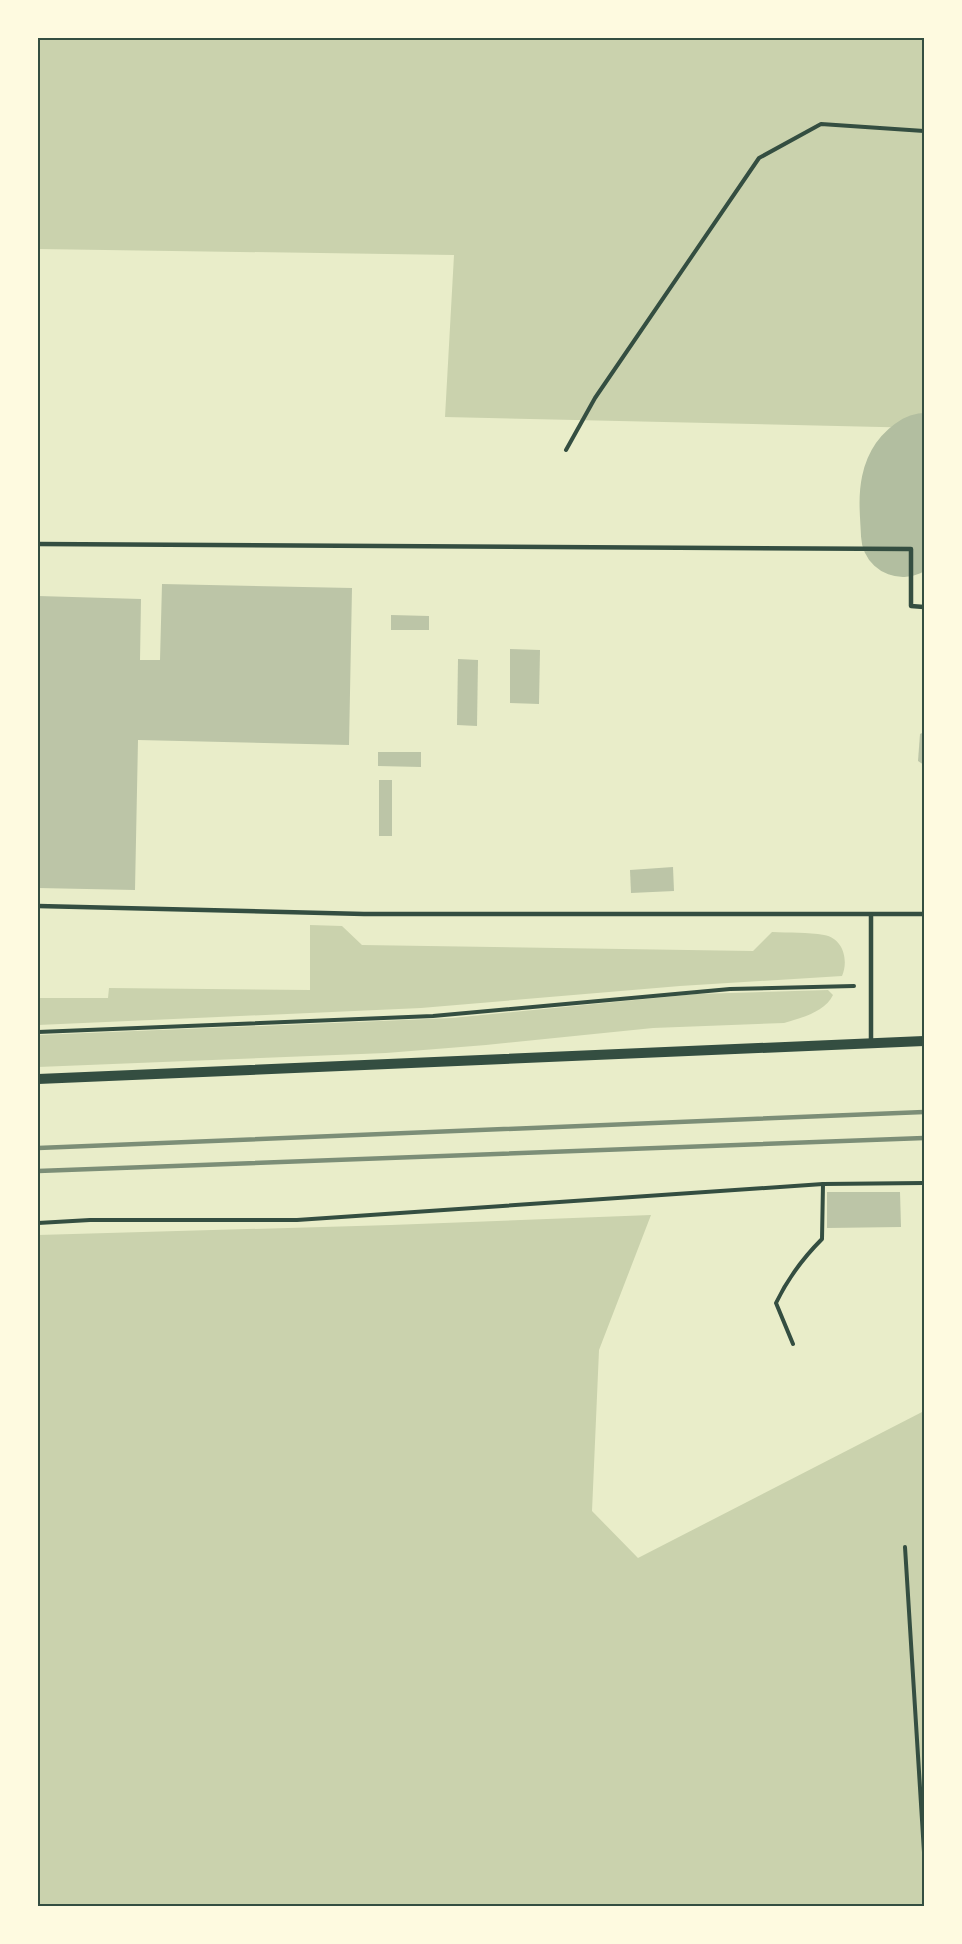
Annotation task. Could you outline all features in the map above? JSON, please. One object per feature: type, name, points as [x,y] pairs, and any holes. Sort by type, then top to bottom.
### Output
[{"type":"street","points":[[38,1079],[924,1041]]},
{"type":"lane","points":[[38,544],[911,549],[911,606],[924,607]]},
{"type":"lane","points":[[38,906],[311,913],[924,914]]},
{"type":"lane","points":[[871,915],[871,1042]]},
{"type":"path","points":[[566,450],[595,398],[759,158],[821,124],[924,131]]},
{"type":"path","points":[[38,1032],[433,1016],[730,989],[872,985]]},
{"type":"path","points":[[38,1223],[90,1220],[297,1220],[823,1184],[924,1183]]},
{"type":"path","points":[[793,1344],[776,1303],[788,1279],[803,1258],[822,1239],[823,1184]]},
{"type":"path","points":[[905,1547],[924,1852]]},
{"type":"green space","points":[[38,38],[924,38],[924,428],[445,417],[454,255],[38,249]]},
{"type":"green space","points":[[924,477],[924,532],[911,532],[915,486]]},
{"type":"green space","points":[[310,925],[342,926],[362,945],[753,951],[772,932],[812,933],[836,940],[843,951],[845,963],[842,976],[680,986],[421,1008],[38,1025],[38,998],[108,998],[109,988],[310,990]]},
{"type":"green space","points":[[828,990],[833,995],[824,1006],[812,1014],[784,1023],[653,1028],[386,1053],[38,1067],[38,1035],[452,1018],[696,994]]},
{"type":"green space","points":[[651,1215],[599,1350],[592,1511],[638,1558],[924,1411],[924,1906],[38,1906],[38,1235]]},
{"type":"building","points":[[162,584],[352,588],[349,745],[138,740],[135,890],[38,888],[38,596],[141,599],[140,660],[160,660]]},
{"type":"building","points":[[391,615],[429,616],[429,630],[391,630]]},
{"type":"building","points":[[510,649],[540,650],[539,704],[510,703]]},
{"type":"building","points":[[458,659],[478,660],[477,726],[457,725]]},
{"type":"building","points":[[924,732],[924,765],[918,761],[920,734]]},
{"type":"building","points":[[378,752],[421,752],[421,767],[378,766]]},
{"type":"building","points":[[379,780],[392,780],[392,836],[379,836]]},
{"type":"building","points":[[673,867],[674,891],[631,893],[630,870]]},
{"type":"building","points":[[827,1192],[900,1192],[901,1227],[827,1228]]},
{"type":"taxiway","points":[[903,535],[904,480],[915,462],[924,455]]},
{"type":"railway","points":[[38,1148],[924,1112]]},
{"type":"railway","points":[[38,1171],[924,1138]]}]
